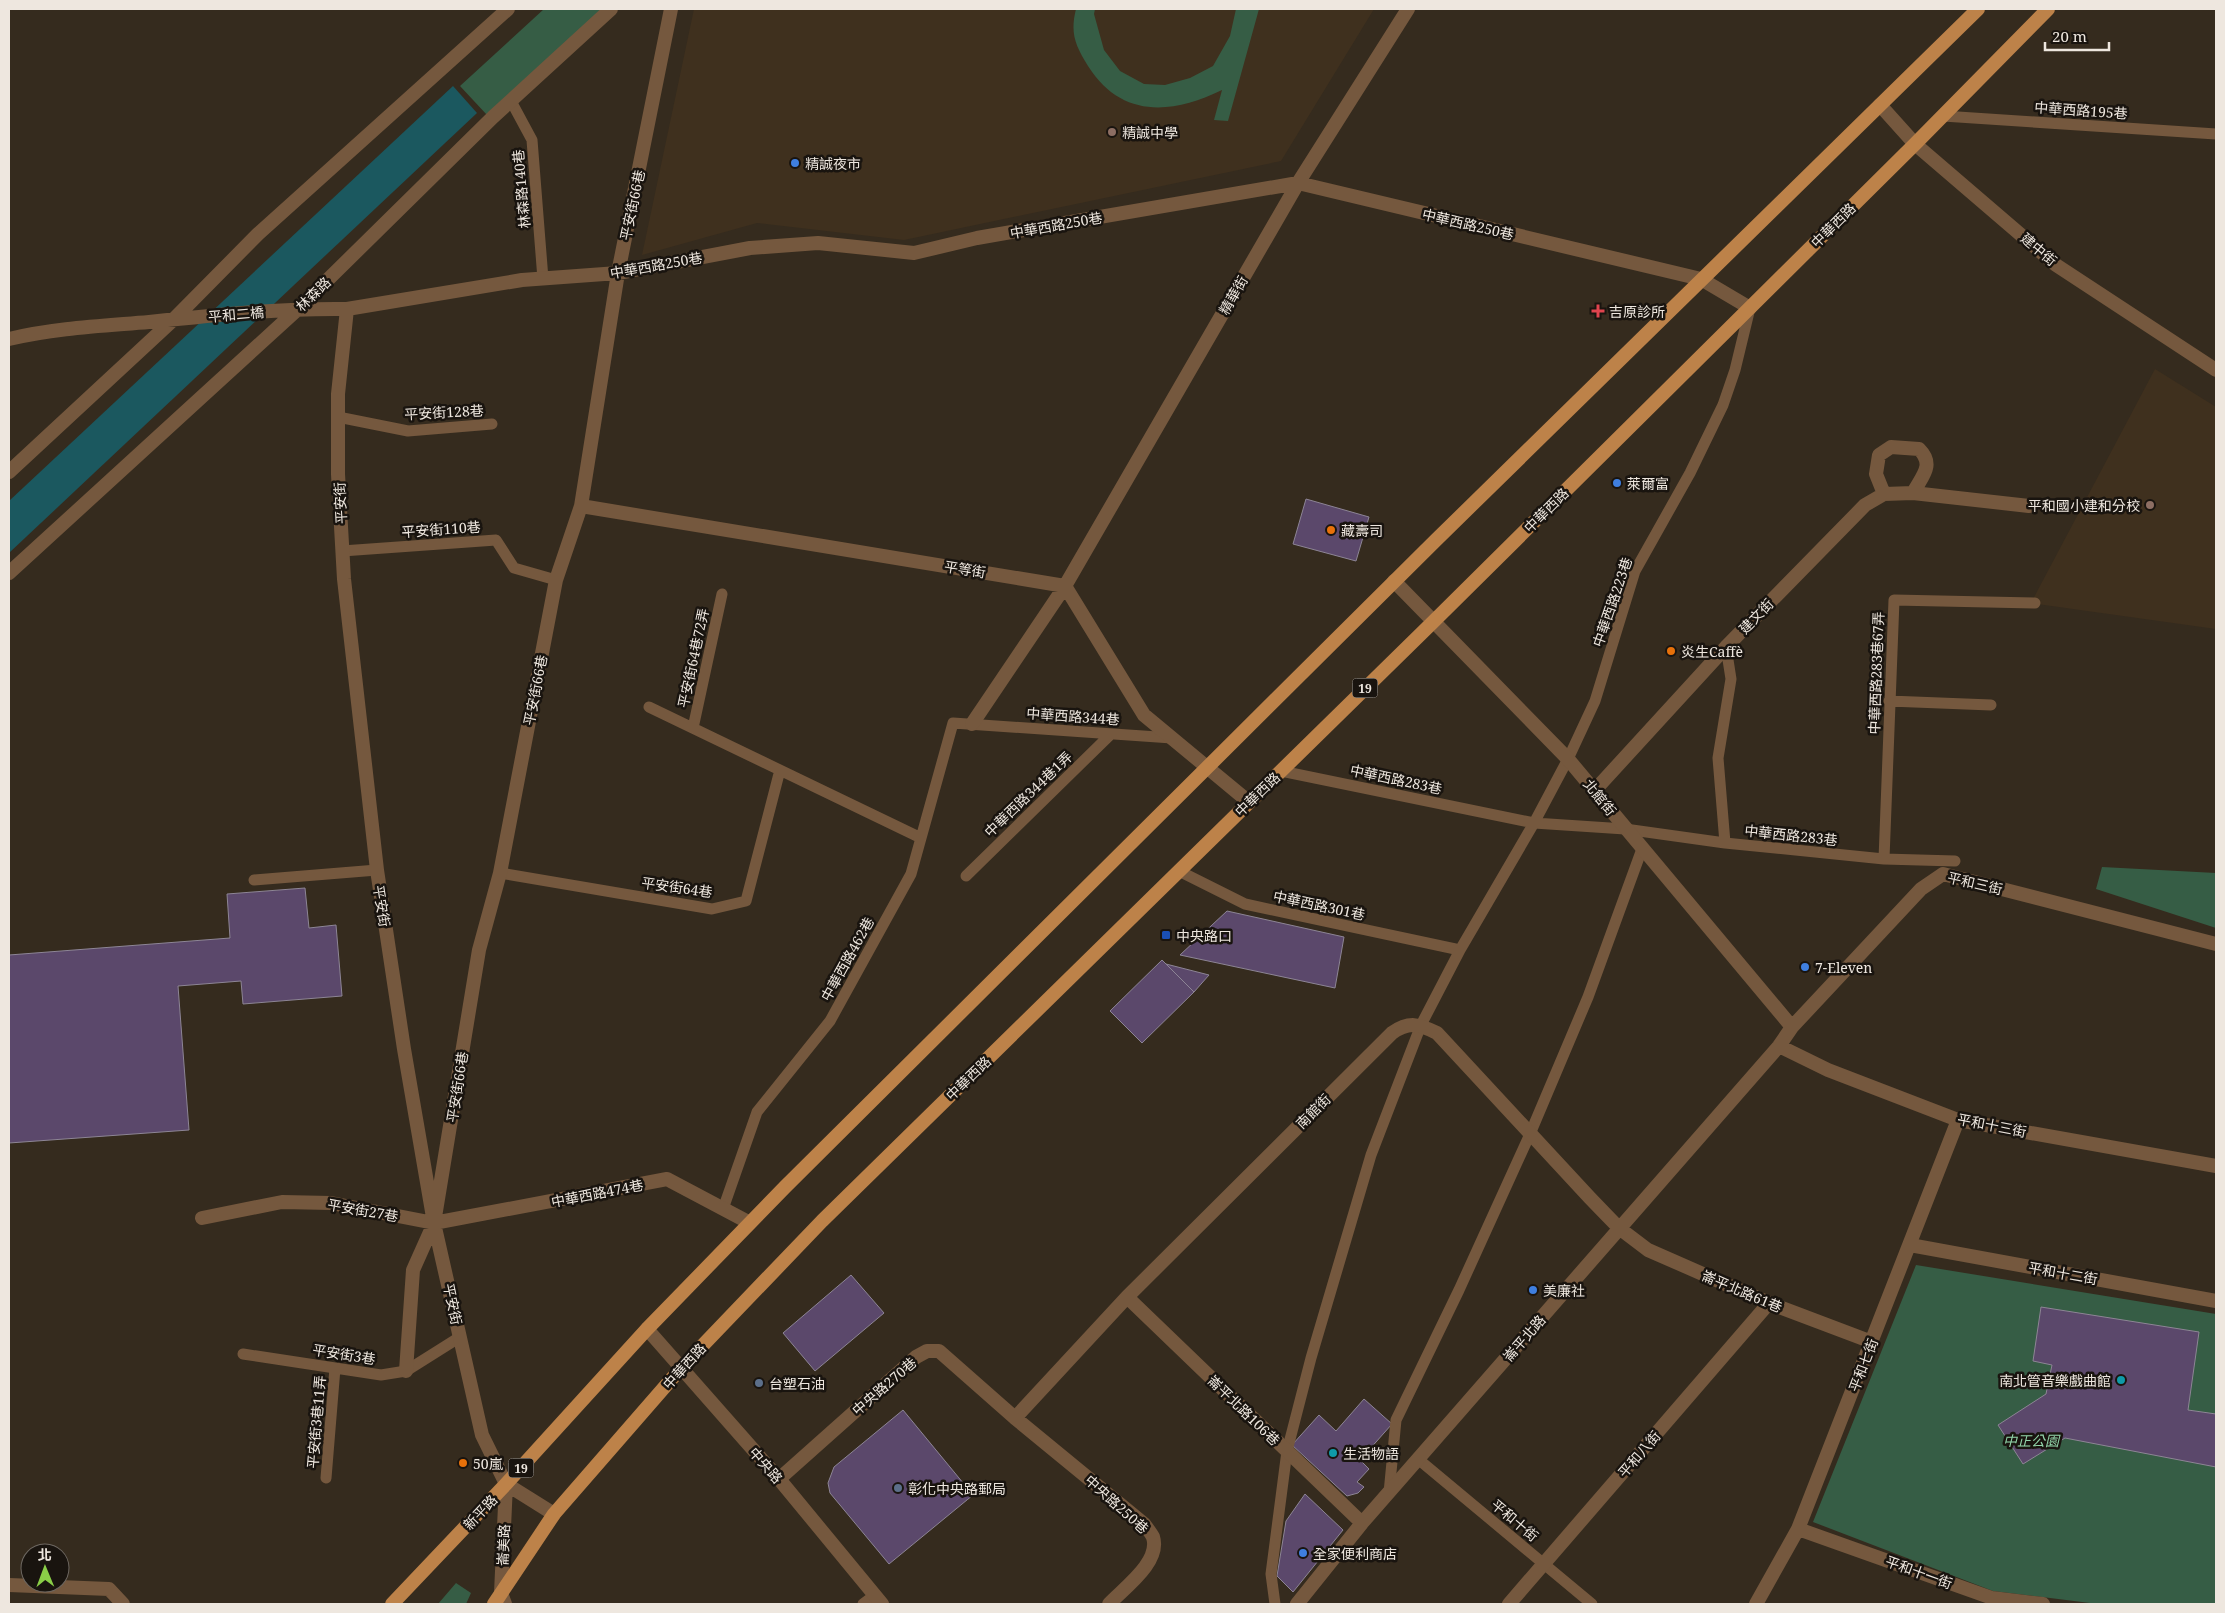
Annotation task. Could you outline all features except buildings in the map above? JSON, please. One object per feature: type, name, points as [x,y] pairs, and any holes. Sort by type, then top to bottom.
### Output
[{"type":"main road","name":"19","points":[[647,1329],[750,1223],[1206,767],[1700,279],[1978,9]]},
{"type":"main road","name":"中華西路","points":[[500,1600],[554,1514],[682,1367],[822,1221],[1433,622],[1915,144],[2048,9]]},
{"type":"main road","name":"新平路","points":[[392,1604],[506,1484],[647,1329]]},
{"type":"street","points":[[9,472],[175,319],[258,234],[508,9]]},
{"type":"street","name":"林森路","points":[[9,573],[298,308],[511,101],[612,9]]},
{"type":"street","name":"平安街66巷","points":[[406,1371],[413,1270],[434,1223],[479,950],[500,873],[556,580],[581,506],[618,273],[671,9]]},
{"type":"street","name":"精華街","points":[[972,724],[1065,586],[1298,184],[1408,9]]},
{"type":"street","name":"建中街","points":[[1880,105],[1915,144],[2056,265],[2216,370]]},
{"type":"street","name":"中華西路250巷","points":[[348,309],[543,279],[618,273],[750,248],[818,243],[914,253],[977,238],[1298,184],[1700,279],[1750,308]]},
{"type":"street","points":[[298,308],[348,309]]},
{"type":"street","name":"平和二橋","points":[[175,319],[298,308]]},
{"type":"street","name":"平安街","points":[[348,309],[338,394],[338,474],[342,551],[376,870],[434,1223],[482,1435],[506,1484]]},
{"type":"street","points":[[9,339],[36,333],[175,319]]},
{"type":"street","points":[[1884,494],[1876,474],[1880,455],[1891,447],[1919,448],[1926,456],[1927,466],[1913,493]]},
{"type":"street","name":"建文街","points":[[1595,790],[1726,646],[1865,505],[1884,494],[1913,493],[2029,506]]},
{"type":"street","name":"平等街","points":[[581,506],[1065,586]]},
{"type":"street","name":"北館街","points":[[1394,581],[1568,758],[1625,829],[1792,1027]]},
{"type":"street","points":[[1065,586],[1144,715],[1249,802]]},
{"type":"street","name":"平和三街","points":[[1792,1027],[1921,889],[1943,874],[2216,944]]},
{"type":"street","points":[[1421,1025],[1437,1033],[1619,1228]]},
{"type":"street","name":"南館街","points":[[1016,1418],[1127,1297],[1392,1033],[1402,1026],[1421,1025]]},
{"type":"street","name":"崙平北路","points":[[1297,1604],[1362,1523],[1779,1046],[1792,1027]]},
{"type":"street","name":"平和十三街","points":[[1779,1046],[1828,1070],[1958,1120],[2216,1166]]},
{"type":"street","name":"平和七街","points":[[1756,1604],[1798,1529],[1958,1120]]},
{"type":"street","name":"中華西路474巷","points":[[434,1223],[667,1179],[750,1223]]},
{"type":"street","name":"平安街27巷","points":[[202,1218],[282,1202],[331,1203],[434,1223]]},
{"type":"street","name":"崙平北路61巷","points":[[1619,1228],[1648,1250],[1769,1303],[1872,1342]]},
{"type":"street","name":"平和十二街","points":[[1910,1245],[2216,1301]]},
{"type":"street","name":"崙平北路106巷","points":[[1127,1297],[1362,1523]]},
{"type":"street","name":"平和八街","points":[[1509,1604],[1769,1303]]},
{"type":"street","name":"中央路","points":[[647,1329],[779,1479],[878,1600]]},
{"type":"street","name":"中央路270巷","points":[[779,1479],[916,1357],[927,1350],[939,1351],[1016,1418]]},
{"type":"street","name":"中央路250巷","points":[[1016,1418],[1144,1524],[1153,1536],[1154,1552],[1148,1564],[1108,1604]]},
{"type":"street","points":[[506,1484],[554,1514]]},
{"type":"street","name":"崙美路","points":[[500,1600],[506,1484]]},
{"type":"street","name":"平和十一街","points":[[1798,1529],[1991,1601],[2043,1604]]},
{"type":"street","points":[[9,1584],[109,1589],[123,1604]]},
{"type":"lane","name":"林森路140巷","points":[[511,101],[532,140],[543,279]]},
{"type":"lane","name":"中華西路195巷","points":[[1943,116],[2216,134]]},
{"type":"lane","name":"中華西路223巷","points":[[1275,1604],[1270,1574],[1287,1451],[1371,1155],[1421,1025],[1460,950],[1534,823],[1595,701],[1635,572],[1690,473],[1723,405],[1735,370],[1750,308]]},
{"type":"lane","name":"平安街128巷","points":[[338,417],[408,431],[492,424]]},
{"type":"lane","name":"平安街110巷","points":[[342,551],[496,540],[514,568],[556,580]]},
{"type":"lane","name":"平安街64巷72弄","points":[[693,728],[722,594]]},
{"type":"lane","name":"中華西路283巷67弄","points":[[1884,859],[1894,600],[2035,603]]},
{"type":"lane","points":[[1724,843],[1718,758],[1731,679],[1726,646]]},
{"type":"lane","points":[[1889,701],[1992,705]]},
{"type":"lane","points":[[649,707],[920,838]]},
{"type":"lane","name":"中華西路462巷","points":[[723,1209],[758,1112],[830,1021],[910,874],[953,723],[972,724]]},
{"type":"lane","name":"中華西路344巷","points":[[972,724],[1172,738]]},
{"type":"lane","name":"中華西路344巷1弄","points":[[966,876],[1111,734]]},
{"type":"lane","name":"平安街64巷","points":[[500,873],[712,909],[746,901],[780,770]]},
{"type":"lane","name":"中華西路283巷","points":[[1281,771],[1534,823],[1625,829],[1724,843],[1884,859],[1955,861]]},
{"type":"lane","points":[[1389,1493],[1396,1420],[1459,1290],[1530,1134],[1588,997],[1642,849]]},
{"type":"lane","points":[[1935,861],[1943,874]]},
{"type":"lane","points":[[254,880],[376,870]]},
{"type":"lane","name":"中華西路301巷","points":[[1179,871],[1245,904],[1460,950]]},
{"type":"lane","name":"平安街3巷","points":[[243,1354],[381,1375],[406,1371],[460,1337]]},
{"type":"lane","name":"平安街3巷11弄","points":[[326,1478],[335,1368]]},
{"type":"lane","name":"平和十街","points":[[1418,1458],[1592,1604]]},
{"type":"lane","points":[[863,1604],[878,1600]]},
{"type":"shaded area","points":[[694,9],[1374,9],[1281,161],[904,240],[757,223],[642,255]]},
{"type":"shaded area","name":"平和國小建和分校","points":[[2155,369],[2216,407],[2216,629],[2031,603]]},
{"type":"green space","points":[[544,9],[603,9],[487,115],[460,86]]},
{"type":"green space","points":[[1076,9],[1095,9],[1094,14],[1104,50],[1120,71],[1144,84],[1165,85],[1190,78],[1213,66],[1230,36],[1236,9],[1259,9],[1228,121],[1214,120],[1222,90],[1184,104],[1166,107],[1148,107],[1131,103],[1116,95],[1101,83],[1080,52],[1074,32]]},
{"type":"green space","points":[[2102,867],[2216,873],[2216,928],[2096,889]]},
{"type":"green space","name":"中正公園","points":[[1916,1265],[2216,1314],[2216,1604],[2098,1604],[1993,1591],[1813,1522]]},
{"type":"green space","points":[[456,1583],[471,1593],[466,1604],[438,1604]]},
{"type":"water","points":[[453,86],[477,113],[9,553],[9,501]]},
{"type":"place","name":"精誠中學","points":[[1112,132]]},
{"type":"place","name":"精誠夜市","points":[[795,163]]},
{"type":"place","name":"吉原診所","points":[[1598,311]]},
{"type":"place","name":"萊爾富","points":[[1617,483]]},
{"type":"place","name":"平和國小建和分校","points":[[2150,505]]},
{"type":"place","name":"藏壽司","points":[[1331,530]]},
{"type":"place","name":"炎生Caffè","points":[[1671,651]]},
{"type":"place","name":"中央路口","points":[[1166,935]]},
{"type":"place","name":"7-Eleven","points":[[1805,967]]},
{"type":"place","name":"美廉社","points":[[1533,1290]]},
{"type":"place","name":"南北管音樂戲曲館","points":[[2121,1380]]},
{"type":"place","name":"台塑石油","points":[[759,1383]]},
{"type":"place","name":"生活物語","points":[[1333,1453]]},
{"type":"place","name":"50嵐","points":[[463,1463]]},
{"type":"place","name":"彰化中央路郵局","points":[[898,1488]]},
{"type":"place","name":"全家便利商店","points":[[1303,1553]]}]
